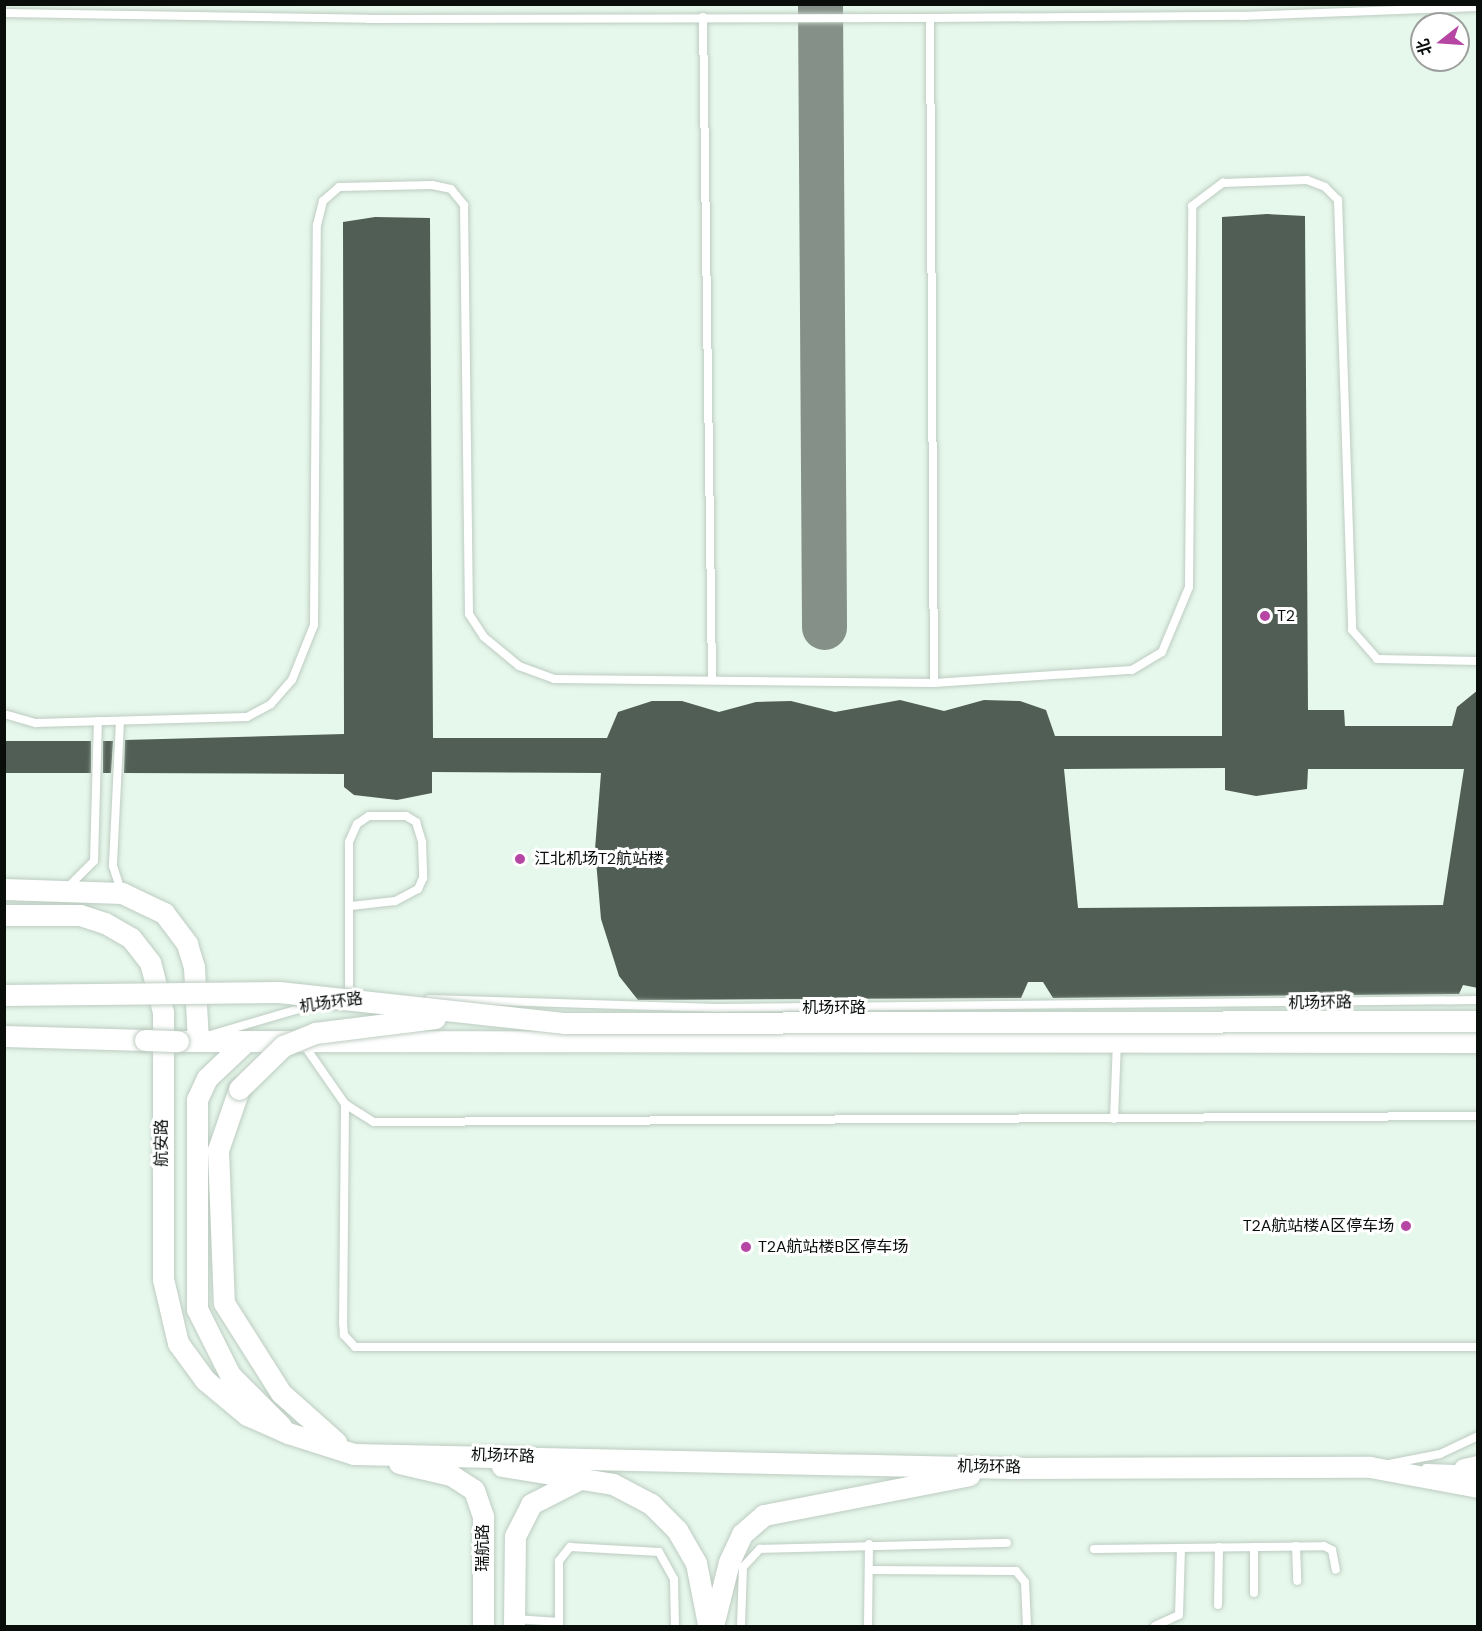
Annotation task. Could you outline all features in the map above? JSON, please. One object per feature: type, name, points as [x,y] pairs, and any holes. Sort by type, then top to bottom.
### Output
[{"type":"street","points":[[4,889],[122,893],[164,913],[187,944],[194,967],[188,1041],[4,1036]]},
{"type":"street","name":"航安路","points":[[4,915],[80,915],[132,938],[150,962],[163,1012],[163,1280],[178,1343],[205,1380],[247,1415],[288,1432]]},
{"type":"street","points":[[4,995],[279,992],[471,1015]]},
{"type":"street","points":[[354,1454],[318,1429],[281,1393],[224,1303],[218,1150],[238,1089],[283,1046],[315,1033],[348,1024],[471,1015]]},
{"type":"street","name":"机场环路","points":[[471,1015],[565,1023],[1478,1021]]},
{"type":"street","name":"机场环路","points":[[188,1041],[1478,1042]]},
{"type":"street","points":[[244,1042],[207,1078],[197,1099],[197,1309],[230,1375],[288,1432]]},
{"type":"street","name":"机场环路","points":[[288,1432],[354,1454],[1011,1468],[1370,1467],[1478,1487]]},
{"type":"street","name":"瑞航路","points":[[354,1454],[451,1474],[474,1490],[483,1516],[483,1626]]},
{"type":"street","points":[[452,1455],[571,1481],[613,1484],[651,1504],[677,1530],[696,1563],[711,1626]]},
{"type":"street","points":[[571,1481],[690,1461]]},
{"type":"street","points":[[711,1626],[729,1562],[742,1534],[764,1515],[1011,1468]]},
{"type":"street","name":"瑞航路","points":[[514,1623],[515,1536],[531,1504],[571,1481]]},
{"type":"lane","points":[[4,13],[930,18],[1242,16],[1478,7]]},
{"type":"lane","points":[[703,17],[712,676]]},
{"type":"lane","points":[[930,18],[934,683]]},
{"type":"lane","points":[[4,714],[36,723],[247,717],[271,704],[292,681],[314,625],[317,225],[323,201],[339,187],[432,185],[451,189],[464,205],[469,614],[484,637],[519,666],[555,679],[712,676],[934,683],[1132,670],[1149,664],[1175,631],[1189,587],[1192,206],[1211,187],[1233,182],[1307,180],[1338,200],[1352,630],[1377,658],[1478,661]]},
{"type":"lane","points":[[65,891],[94,861],[98,721]]},
{"type":"lane","points":[[120,721],[112,866],[122,893]]},
{"type":"lane","points":[[349,998],[351,906],[349,842],[357,824],[369,816],[406,816],[416,822],[423,869],[418,889],[396,902],[351,906]]},
{"type":"lane","name":"机场环路","points":[[188,1041],[240,1022],[349,998],[717,1008],[1478,1000]]},
{"type":"lane","points":[[1114,1119],[1117,1041]]},
{"type":"lane","points":[[302,1042],[345,1104],[374,1122],[1478,1116]]},
{"type":"lane","points":[[345,1104],[343,1322],[344,1335],[355,1347],[1478,1347]]},
{"type":"lane","points":[[1370,1467],[1440,1454],[1478,1436]]},
{"type":"lane","name":"机场环路","points":[[1370,1467],[1473,1468]]},
{"type":"lane","points":[[741,1626],[743,1567],[753,1551],[869,1544],[1007,1543]]},
{"type":"lane","points":[[868,1626],[869,1544]]},
{"type":"lane","points":[[1296,1546],[1297,1581]]},
{"type":"lane","points":[[1218,1605],[1219,1547]]},
{"type":"lane","points":[[1254,1547],[1254,1593]]},
{"type":"lane","points":[[1094,1549],[1329,1547],[1336,1570]]},
{"type":"lane","points":[[514,1623],[559,1624],[563,1550],[649,1548],[664,1557],[674,1579],[675,1626]]},
{"type":"lane","points":[[1155,1626],[1179,1615],[1181,1548]]},
{"type":"lane","points":[[869,1570],[1016,1570],[1025,1582],[1027,1626]]},
{"type":"building","name":"T2","points":[[1267,214],[1305,216],[1308,710],[1344,710],[1345,726],[1452,726],[1457,707],[1478,690],[1478,988],[1463,985],[1459,994],[1053,998],[1043,982],[1028,982],[1021,998],[638,1000],[619,976],[601,919],[595,849],[601,773],[432,772],[432,793],[397,800],[354,795],[344,787],[344,774],[124,773],[125,740],[344,734],[343,222],[375,217],[430,218],[433,738],[607,738],[618,712],[652,701],[682,701],[719,712],[756,702],[791,701],[835,712],[900,700],[944,711],[984,700],[1020,701],[1046,710],[1055,736],[1222,736],[1222,217]],"holes":[[[1225,768],[1225,790],[1256,796],[1307,789],[1308,769],[1464,769],[1443,905],[1078,908],[1064,769]]]},
{"type":"building","points":[[4,741],[91,741],[91,773],[4,773]]},
{"type":"building","points":[[103,741],[113,741],[111,773],[103,773]]},
{"type":"taxiway","points":[[820,4],[824,627]]},
{"type":"place","name":"T2","points":[[1265,616]]},
{"type":"place","name":"江北机场T2航站楼","points":[[520,859]]},
{"type":"place","name":"T2A航站楼A区停车场","points":[[1406,1226]]},
{"type":"place","name":"T2A航站楼B区停车场","points":[[746,1247]]}]
